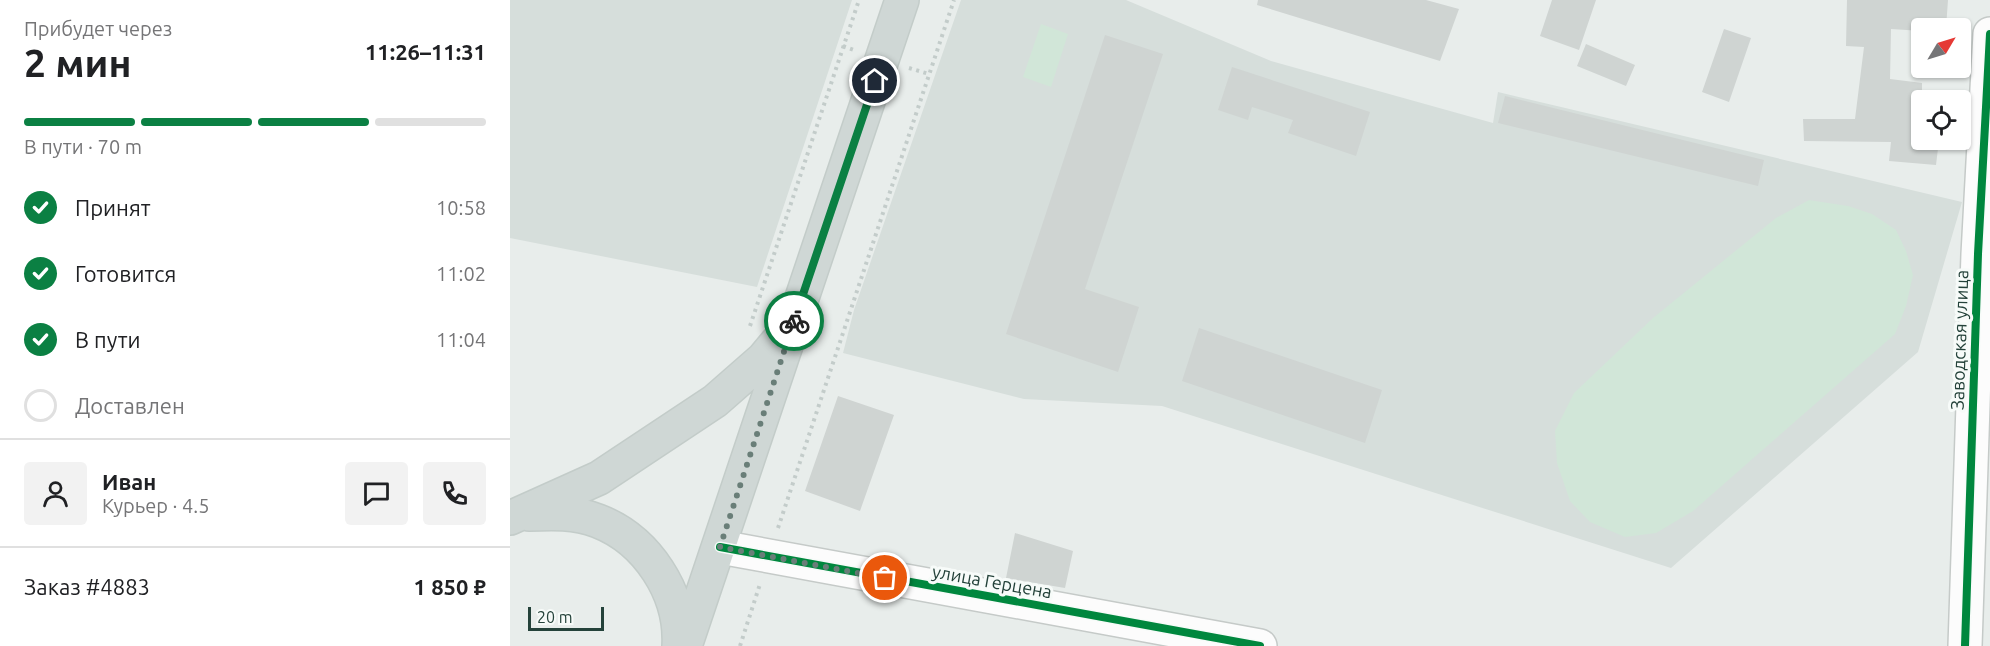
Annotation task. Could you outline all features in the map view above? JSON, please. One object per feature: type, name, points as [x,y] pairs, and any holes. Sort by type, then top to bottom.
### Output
[{"type":"main road","points":[[685,646],[902,0]]},
{"type":"main road","points":[[510,519],[599,478],[716,401],[763,359],[794,321]]},
{"type":"main road","points":[[510,519],[527,514],[563,513],[598,521],[629,539],[654,564],[672,596],[680,631],[679,646]]},
{"type":"street","name":"Заводская улица","points":[[1965,646],[1978,254],[1990,34]]},
{"type":"street","name":"улица Герцена","points":[[720,547],[1260,646]]},
{"type":"path","points":[[744,333],[751,325],[859,0]]},
{"type":"path","points":[[740,646],[840,335],[954,0]]},
{"type":"shaded area","points":[[510,0],[852,0],[757,287],[510,238]]},
{"type":"shaded area","points":[[961,0],[1126,0],[1271,61],[1493,123],[1498,92],[1962,202],[1918,352],[1671,568],[1162,406],[1024,399],[843,353],[854,310]]},
{"type":"green space","points":[[1041,24],[1068,34],[1051,87],[1023,77]]},
{"type":"green space","points":[[1809,200],[1848,206],[1872,214],[1896,230],[1906,251],[1913,275],[1906,306],[1895,334],[1693,511],[1656,533],[1625,537],[1590,522],[1570,501],[1557,463],[1555,431],[1574,393],[1653,318],[1776,218]]},
{"type":"building","points":[[1258,0],[1426,0],[1459,9],[1440,61],[1257,5]]},
{"type":"building","points":[[1552,0],[1596,0],[1579,50],[1540,36]]},
{"type":"building","points":[[1847,0],[1948,0],[1947,18],[1911,18],[1911,30],[1891,29],[1890,79],[1922,83],[1922,90],[1911,90],[1911,150],[1938,150],[1936,165],[1889,161],[1891,142],[1804,141],[1803,119],[1855,119],[1864,47],[1846,46]]},
{"type":"building","points":[[1724,29],[1751,38],[1729,102],[1702,92]]},
{"type":"building","points":[[1105,35],[1163,54],[1085,289],[1139,307],[1118,372],[1006,334]]},
{"type":"building","points":[[1586,44],[1635,65],[1626,86],[1577,66]]},
{"type":"building","points":[[1232,67],[1370,112],[1356,156],[1288,133],[1293,120],[1252,107],[1248,120],[1218,110]]},
{"type":"building","points":[[1505,96],[1764,160],[1758,186],[1498,123]]},
{"type":"building","points":[[1199,328],[1382,390],[1365,443],[1182,381]]},
{"type":"building","points":[[838,396],[894,415],[860,511],[805,491]]},
{"type":"building","points":[[1015,533],[1073,551],[1065,588],[1006,578]]},
{"type":"cycle path","points":[[1965,646],[1978,254],[1990,34]]},
{"type":"cycle path","points":[[720,547],[1260,646]]},
{"type":"way so far","points":[[794,321],[720,547],[885,578]]},
{"type":"route","points":[[794,321],[875,81]]}]
